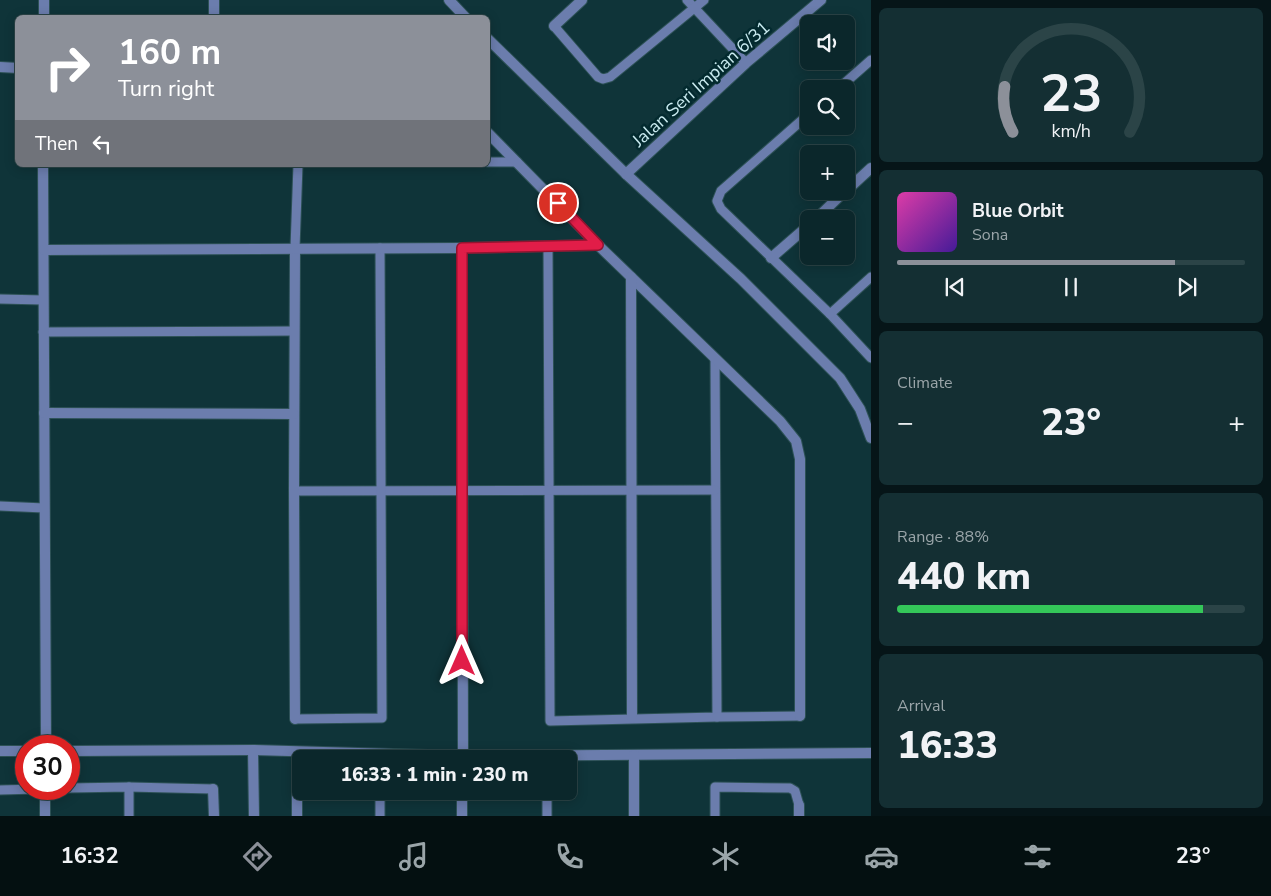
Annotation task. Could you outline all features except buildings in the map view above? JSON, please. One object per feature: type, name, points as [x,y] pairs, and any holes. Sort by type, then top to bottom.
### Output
[{"type":"street","points":[[44,0],[44,15]]},
{"type":"street","points":[[214,0],[214,15]]},
{"type":"street","points":[[449,0],[463,15]]},
{"type":"street","points":[[554,26],[582,0]]},
{"type":"street","name":"Jalan Seri Impian 6/31","points":[[626,174],[746,63],[821,0]]},
{"type":"street","points":[[490,41],[626,174],[741,279],[840,378],[860,409],[871,438]]},
{"type":"street","points":[[0,67],[15,68]]},
{"type":"street","points":[[490,135],[598,245],[780,421],[796,441],[800,459],[800,716]]},
{"type":"street","points":[[43,167],[46,735]]},
{"type":"street","points":[[855,183],[871,168]]},
{"type":"street","points":[[826,210],[836,200]]},
{"type":"street","points":[[771,258],[800,233]]},
{"type":"street","points":[[44,250],[462,248],[598,245]]},
{"type":"street","points":[[295,248],[295,719]]},
{"type":"street","points":[[462,248],[463,750]]},
{"type":"street","points":[[631,277],[632,718]]},
{"type":"street","points":[[44,413],[294,414]]},
{"type":"street","points":[[0,750],[15,751]]},
{"type":"street","points":[[253,750],[254,816]]},
{"type":"street","points":[[80,751],[292,751]]},
{"type":"street","points":[[577,755],[871,753]]},
{"type":"street","points":[[634,755],[634,816]]},
{"type":"street","points":[[213,789],[214,816]]},
{"type":"street","points":[[45,800],[45,816]]},
{"type":"street","points":[[297,816],[298,800]]},
{"type":"street","points":[[462,800],[462,816]]},
{"type":"street","points":[[799,805],[799,816]]},
{"type":"lane","points":[[687,0],[746,63]]},
{"type":"lane","points":[[554,26],[598,77],[603,79],[610,77],[704,0]]},
{"type":"lane","points":[[848,80],[871,60]]},
{"type":"lane","points":[[800,122],[721,191],[717,201],[721,209],[830,314],[871,358]]},
{"type":"lane","points":[[490,162],[517,162]]},
{"type":"lane","points":[[295,248],[298,167]]},
{"type":"lane","points":[[548,246],[550,721],[800,716]]},
{"type":"lane","points":[[295,719],[382,718],[380,248]]},
{"type":"lane","points":[[830,314],[871,277]]},
{"type":"lane","points":[[0,298],[43,300]]},
{"type":"lane","points":[[43,332],[294,331]]},
{"type":"lane","points":[[715,359],[717,717]]},
{"type":"lane","points":[[294,491],[715,490]]},
{"type":"lane","points":[[0,506],[44,508]]},
{"type":"lane","points":[[715,816],[716,787],[784,786],[795,792],[799,805]]},
{"type":"lane","points":[[129,787],[129,816]]},
{"type":"lane","points":[[80,788],[213,789]]},
{"type":"lane","points":[[0,790],[15,790]]},
{"type":"lane","points":[[380,800],[380,816]]},
{"type":"lane","points":[[547,800],[547,816]]},
{"type":"route","points":[[462,661],[462,248],[598,245],[558,203]]}]
